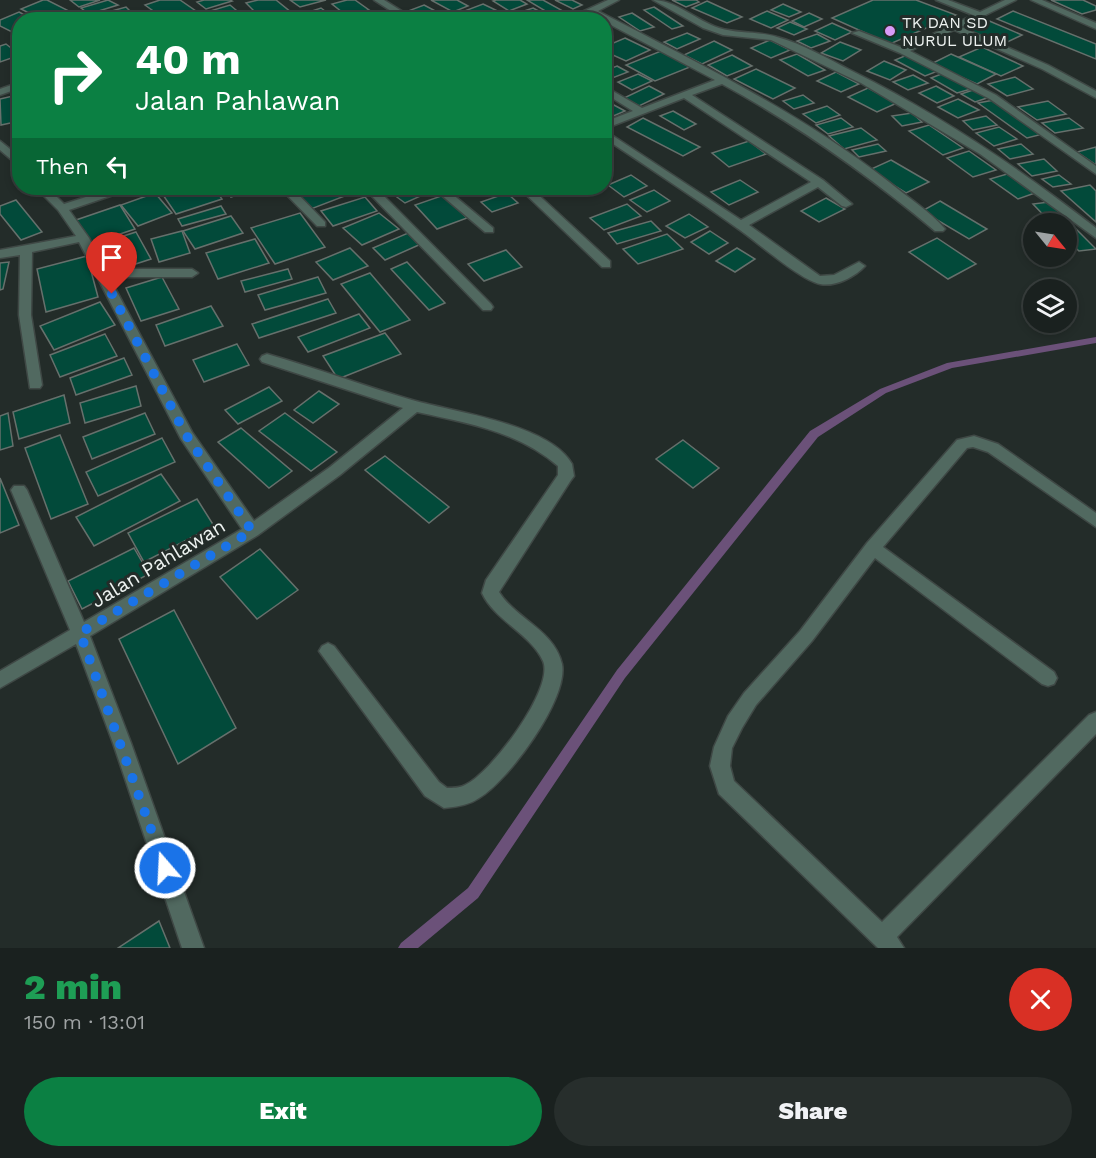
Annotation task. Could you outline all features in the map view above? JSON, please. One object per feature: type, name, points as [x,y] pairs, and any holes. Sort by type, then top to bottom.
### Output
[{"type":"street","points":[[378,0],[398,12]]},
{"type":"street","points":[[586,12],[615,0]]},
{"type":"street","points":[[657,0],[720,32],[778,39],[910,105],[948,127],[1052,198],[1096,234]]},
{"type":"street","points":[[940,0],[980,15]]},
{"type":"street","points":[[903,51],[1012,0]]},
{"type":"street","points":[[1035,0],[1096,26]]},
{"type":"street","points":[[590,10],[594,12]]},
{"type":"street","points":[[612,22],[723,80],[813,133],[893,191],[939,229]]},
{"type":"street","points":[[954,27],[1045,67],[1096,95]]},
{"type":"street","points":[[856,33],[903,51],[993,96],[1096,171]]},
{"type":"street","points":[[612,123],[687,96],[723,80]]},
{"type":"street","points":[[612,94],[642,112]]},
{"type":"street","points":[[687,96],[819,182],[846,204]]},
{"type":"street","points":[[612,138],[741,225],[819,281],[839,279],[859,266]]},
{"type":"street","points":[[0,144],[12,156]]},
{"type":"street","points":[[741,225],[819,182]]},
{"type":"street","name":"Jalan Pahlawan","points":[[49,195],[63,208],[83,238],[186,435],[252,531],[80,633],[122,743],[193,948]]},
{"type":"street","points":[[63,208],[103,195]]},
{"type":"street","points":[[293,195],[321,224]]},
{"type":"street","points":[[377,195],[487,307]]},
{"type":"street","points":[[448,195],[489,230]]},
{"type":"street","points":[[532,195],[606,264]]},
{"type":"street","points":[[0,254],[83,238]]},
{"type":"street","points":[[26,250],[25,315],[35,385]]},
{"type":"street","points":[[101,273],[192,273]]},
{"type":"street","points":[[267,359],[414,406],[519,433],[552,450],[565,464],[566,476],[492,585],[490,593],[495,601],[548,652],[554,668],[553,682],[525,737],[473,792],[458,797],[444,798],[432,789],[328,651]]},
{"type":"street","points":[[252,531],[317,487],[363,451],[414,406]]},
{"type":"street","points":[[1094,727],[887,943],[729,791],[723,780],[720,766],[727,737],[750,699],[806,636],[873,548],[959,446],[970,442],[993,448],[1096,521]]},
{"type":"street","points":[[0,680],[80,633],[19,490]]},
{"type":"street","points":[[873,548],[1048,678]]},
{"type":"building","points":[[47,0],[69,11],[27,12],[21,9]]},
{"type":"building","points":[[70,0],[100,0],[79,7]]},
{"type":"building","points":[[108,0],[118,5],[95,12],[86,12],[81,8]]},
{"type":"building","points":[[160,0],[180,0],[197,12],[155,12],[145,5]]},
{"type":"building","points":[[276,0],[291,12],[255,12],[246,3]]},
{"type":"building","points":[[290,0],[326,0],[300,7]]},
{"type":"building","points":[[355,0],[369,10],[342,12],[332,4]]},
{"type":"building","points":[[431,0],[457,0],[468,6],[453,12]]},
{"type":"building","points":[[520,0],[527,4],[509,11],[493,1]]},
{"type":"building","points":[[527,0],[543,0],[563,11],[547,12]]},
{"type":"building","points":[[555,0],[572,0],[582,5],[573,9]]},
{"type":"building","points":[[672,0],[696,0],[699,2],[686,7]]},
{"type":"building","name":"TK DAN SD NURUL ULUM","points":[[873,0],[916,0],[956,15],[890,44],[832,18]]},
{"type":"building","points":[[1051,0],[1083,0],[1096,6],[1096,10],[1082,14]]},
{"type":"building","points":[[232,1],[206,9],[197,2]]},
{"type":"building","points":[[707,1],[742,17],[727,23],[692,8]]},
{"type":"building","points":[[483,4],[500,12],[471,12],[467,10]]},
{"type":"building","points":[[783,4],[801,12],[789,17],[771,10]]},
{"type":"building","points":[[230,5],[238,12],[211,12]]},
{"type":"building","points":[[424,5],[437,12],[410,12],[408,11]]},
{"type":"building","points":[[126,7],[131,12],[108,12]]},
{"type":"building","points":[[654,7],[683,26],[672,29],[644,10]]},
{"type":"building","points":[[321,8],[326,12],[309,12]]},
{"type":"building","points":[[533,8],[541,12],[521,12]]},
{"type":"building","points":[[767,11],[788,20],[771,28],[750,19]]},
{"type":"building","points":[[1013,11],[1096,44],[1096,59],[997,19]]},
{"type":"building","points":[[632,13],[654,27],[640,31],[619,17]]},
{"type":"building","points":[[809,13],[822,19],[804,27],[792,21]]},
{"type":"building","points":[[12,15],[12,32],[0,26],[0,20]]},
{"type":"building","points":[[987,20],[1022,35],[1001,45],[965,30]]},
{"type":"building","points":[[790,22],[807,29],[794,35],[777,28]]},
{"type":"building","points":[[832,23],[852,32],[835,40],[815,31]]},
{"type":"building","points":[[687,33],[700,39],[677,49],[664,42]]},
{"type":"building","points":[[817,34],[830,41],[811,48],[797,41]]},
{"type":"building","points":[[625,38],[650,50],[626,61],[612,55],[612,44]]},
{"type":"building","points":[[770,40],[790,50],[771,58],[751,48]]},
{"type":"building","points":[[714,41],[732,50],[702,64],[684,55]]},
{"type":"building","points":[[840,42],[861,50],[843,61],[821,53]]},
{"type":"building","points":[[6,44],[12,49],[12,58],[0,62],[0,46]]},
{"type":"building","points":[[982,47],[1023,66],[1001,76],[959,57]]},
{"type":"building","points":[[661,51],[690,67],[655,81],[626,65]]},
{"type":"building","points":[[797,54],[825,70],[808,76],[780,60]]},
{"type":"building","points":[[951,54],[996,74],[977,84],[931,64]]},
{"type":"building","points":[[732,55],[752,66],[727,76],[708,65]]},
{"type":"building","points":[[907,55],[938,71],[925,76],[895,60]]},
{"type":"building","points":[[884,61],[906,70],[890,80],[867,71]]},
{"type":"building","points":[[617,66],[628,72],[612,78],[612,68]]},
{"type":"building","points":[[756,69],[795,88],[773,99],[734,79]]},
{"type":"building","points":[[836,72],[859,84],[841,92],[817,81]]},
{"type":"building","points":[[944,73],[971,89],[957,93],[931,78]]},
{"type":"building","points":[[638,74],[652,81],[632,90],[618,82]]},
{"type":"building","points":[[913,75],[928,83],[908,90],[893,82]]},
{"type":"building","points":[[1015,77],[1033,89],[1007,96],[988,84]]},
{"type":"building","points":[[649,86],[664,94],[639,106],[624,98]]},
{"type":"building","points":[[936,86],[954,96],[937,103],[919,93]]},
{"type":"building","points":[[868,88],[897,103],[877,112],[848,97]]},
{"type":"building","points":[[976,89],[990,97],[975,102],[961,94]]},
{"type":"building","points":[[803,95],[814,103],[794,109],[783,101]]},
{"type":"building","points":[[12,96],[12,123],[1,125],[0,99]]},
{"type":"building","points":[[958,99],[979,110],[958,118],[938,107]]},
{"type":"building","points":[[994,100],[1043,134],[1027,138],[978,103]]},
{"type":"building","points":[[1048,101],[1066,114],[1037,120],[1018,107]]},
{"type":"building","points":[[612,104],[625,111],[612,117]]},
{"type":"building","points":[[827,106],[840,115],[816,123],[803,114]]},
{"type":"building","points":[[673,111],[696,124],[684,130],[660,116]]},
{"type":"building","points":[[912,113],[922,122],[902,126],[892,116]]},
{"type":"building","points":[[986,116],[997,125],[973,130],[963,121]]},
{"type":"building","points":[[643,118],[700,147],[683,156],[627,127]]},
{"type":"building","points":[[841,118],[853,127],[828,134],[816,125]]},
{"type":"building","points":[[1069,118],[1083,128],[1055,133],[1042,123]]},
{"type":"building","points":[[929,125],[963,148],[943,155],[909,131]]},
{"type":"building","points":[[999,127],[1017,139],[994,146],[976,133]]},
{"type":"building","points":[[861,128],[877,140],[844,149],[829,136]]},
{"type":"building","points":[[749,141],[766,154],[729,167],[712,153]]},
{"type":"building","points":[[878,144],[886,151],[859,157],[852,150]]},
{"type":"building","points":[[1021,144],[1033,154],[1010,159],[998,149]]},
{"type":"building","points":[[1096,147],[1096,165],[1077,152]]},
{"type":"building","points":[[969,151],[996,170],[973,177],[947,158]]},
{"type":"building","points":[[1044,159],[1057,171],[1032,176],[1018,164]]},
{"type":"building","points":[[891,160],[929,182],[906,193],[869,170]]},
{"type":"building","points":[[1007,174],[1035,193],[1018,199],[990,179]]},
{"type":"building","points":[[631,175],[647,186],[624,197],[612,188],[612,183]]},
{"type":"building","points":[[1059,175],[1071,184],[1053,187],[1042,179]]},
{"type":"building","points":[[740,180],[758,192],[729,205],[711,192]]},
{"type":"building","points":[[1090,185],[1096,191],[1096,222],[1061,191]]},
{"type":"building","points":[[654,190],[670,201],[647,212],[630,200]]},
{"type":"building","points":[[149,195],[157,195],[172,213],[138,226],[121,205]]},
{"type":"building","points":[[163,195],[219,195],[222,199],[176,214]]},
{"type":"building","points":[[297,195],[347,195],[311,209]]},
{"type":"building","points":[[394,195],[423,195],[405,203]]},
{"type":"building","points":[[444,195],[467,218],[437,229],[415,205]]},
{"type":"building","points":[[501,195],[509,195],[518,203],[492,212],[481,202]]},
{"type":"building","points":[[365,197],[377,211],[333,226],[321,211]]},
{"type":"building","points":[[826,198],[845,209],[819,222],[801,211]]},
{"type":"building","points":[[16,200],[42,232],[21,240],[0,214],[0,206]]},
{"type":"building","points":[[940,201],[987,229],[969,239],[922,211]]},
{"type":"building","points":[[1049,202],[1060,213],[1042,213],[1033,204]]},
{"type":"building","points":[[627,204],[641,216],[604,230],[590,218]]},
{"type":"building","points":[[120,205],[135,229],[90,244],[76,220]]},
{"type":"building","points":[[221,206],[226,214],[182,226],[178,219]]},
{"type":"building","points":[[300,213],[325,247],[275,264],[251,228]]},
{"type":"building","points":[[379,213],[399,229],[362,245],[343,228]]},
{"type":"building","points":[[689,214],[708,227],[685,238],[666,226]]},
{"type":"building","points":[[231,216],[243,233],[195,249],[183,231]]},
{"type":"building","points":[[651,221],[661,231],[617,244],[608,233]]},
{"type":"building","points":[[1077,230],[1096,249],[1079,251],[1077,249]]},
{"type":"building","points":[[182,231],[190,253],[159,262],[151,239]]},
{"type":"building","points":[[710,231],[728,243],[709,254],[691,242]]},
{"type":"building","points":[[136,232],[151,259],[117,270],[102,243]]},
{"type":"building","points":[[408,233],[421,244],[385,260],[373,248]]},
{"type":"building","points":[[667,234],[683,249],[638,264],[623,249]]},
{"type":"building","points":[[937,238],[976,264],[948,279],[909,252]]},
{"type":"building","points":[[255,239],[269,263],[218,279],[206,253]]},
{"type":"building","points":[[350,248],[368,266],[333,280],[316,262]]},
{"type":"building","points":[[737,248],[755,259],[735,272],[716,261]]},
{"type":"building","points":[[506,250],[522,267],[484,281],[468,264]]},
{"type":"building","points":[[87,256],[98,297],[46,312],[37,269]]},
{"type":"building","points":[[9,262],[3,289],[0,290],[0,263]]},
{"type":"building","points":[[407,262],[445,303],[429,310],[391,269]]},
{"type":"building","points":[[288,269],[292,279],[245,292],[241,281]]},
{"type":"building","points":[[370,273],[410,320],[380,332],[341,284]]},
{"type":"building","points":[[162,277],[179,309],[141,321],[126,288]]},
{"type":"building","points":[[318,277],[326,293],[265,310],[258,295]]},
{"type":"building","points":[[328,299],[336,313],[259,338],[252,324]]},
{"type":"building","points":[[100,302],[115,325],[54,350],[40,326]]},
{"type":"building","points":[[211,306],[223,326],[165,346],[156,325]]},
{"type":"building","points":[[359,314],[370,328],[308,352],[298,337]]},
{"type":"building","points":[[385,333],[401,354],[338,379],[323,356]]},
{"type":"building","points":[[105,334],[117,356],[60,377],[50,355]]},
{"type":"building","points":[[237,344],[249,365],[204,382],[193,360]]},
{"type":"building","points":[[124,358],[132,375],[76,395],[70,378]]},
{"type":"building","points":[[136,386],[141,406],[85,423],[80,403]]},
{"type":"building","points":[[269,387],[282,401],[238,424],[225,410]]},
{"type":"building","points":[[319,391],[339,404],[313,423],[294,410]]},
{"type":"building","points":[[64,395],[70,423],[19,439],[13,412]]},
{"type":"building","points":[[8,413],[13,446],[0,450],[0,416]]},
{"type":"building","points":[[145,413],[155,434],[92,459],[83,437]]},
{"type":"building","points":[[285,413],[337,452],[311,471],[259,431]]},
{"type":"building","points":[[241,428],[292,471],[269,488],[218,442]]},
{"type":"building","points":[[60,435],[88,504],[51,519],[25,448]]},
{"type":"building","points":[[162,438],[175,462],[98,496],[86,472]]},
{"type":"building","points":[[683,440],[719,468],[693,488],[656,459]]},
{"type":"building","points":[[385,456],[449,507],[429,523],[365,470]]},
{"type":"building","points":[[161,474],[180,501],[94,546],[76,517]]},
{"type":"building","points":[[0,478],[19,525],[0,533]]},
{"type":"building","points":[[197,499],[214,526],[144,562],[128,533]]},
{"type":"building","points":[[134,548],[149,574],[82,609],[68,581]]},
{"type":"building","points":[[260,549],[298,590],[257,619],[220,577]]},
{"type":"building","points":[[174,610],[236,728],[178,764],[119,639]]},
{"type":"building","points":[[159,921],[170,948],[118,948]]},
{"type":"waterway","points":[[406,948],[473,893],[621,674],[814,434],[883,391],[950,365],[1096,340]]},
{"type":"place","name":"TK DAN SD NURUL ULUM","points":[[890,31]]},
{"type":"route","points":[[112,294],[186,435],[252,531],[80,633],[122,743],[165,868]]}]
